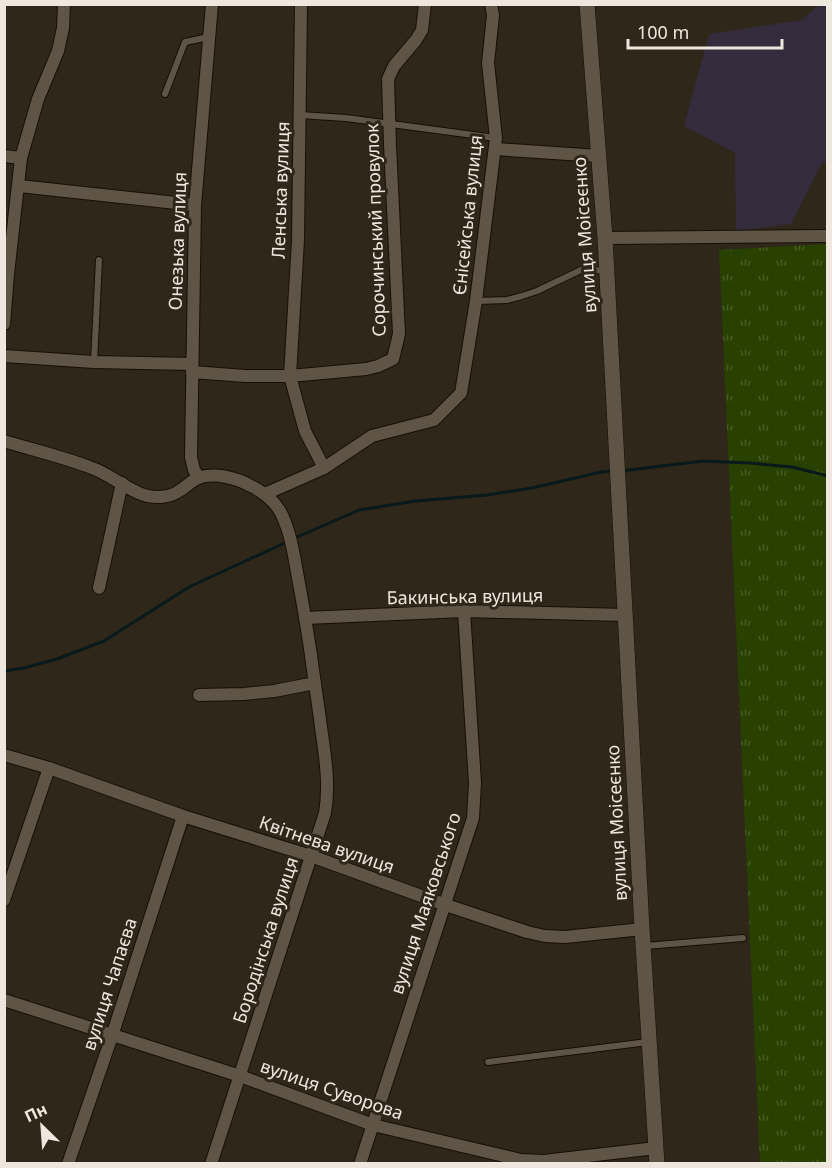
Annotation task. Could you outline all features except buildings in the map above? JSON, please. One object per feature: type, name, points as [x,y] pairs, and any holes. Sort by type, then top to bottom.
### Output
[{"type":"street","points":[[4,324],[21,158],[38,99],[58,51],[63,28],[64,4]]},
{"type":"street","name":"Онезька вулиця","points":[[199,478],[191,458],[195,205],[212,4]]},
{"type":"street","name":"Ленська вулиця","points":[[301,4],[298,240],[290,376],[305,431],[324,468]]},
{"type":"street","name":"Сорочинський провулок","points":[[290,376],[366,369],[393,359],[399,334],[388,79],[394,66],[422,30],[425,4]]},
{"type":"street","name":"Єнісейська вулиця","points":[[324,468],[372,436],[434,420],[461,393],[476,301],[495,144],[488,63],[493,15],[491,4]]},
{"type":"street","name":"вулиця Моісеєнко","points":[[587,4],[605,238],[624,615],[657,1156]]},
{"type":"street","points":[[495,144],[599,156]]},
{"type":"street","points":[[4,156],[21,158]]},
{"type":"street","points":[[19,186],[195,205]]},
{"type":"street","points":[[605,238],[828,236]]},
{"type":"street","points":[[4,356],[192,368],[245,376],[290,376]]},
{"type":"street","points":[[4,441],[92,467],[138,493],[150,497],[166,496],[178,492],[199,478],[212,476],[230,478],[249,484],[265,494],[324,468]]},
{"type":"street","points":[[99,588],[122,483]]},
{"type":"street","name":"Бородінська вулиця","points":[[211,1164],[325,813],[327,800],[326,758],[293,547],[288,528],[276,505],[265,494]]},
{"type":"street","name":"Бакинська вулиця","points":[[305,618],[464,611],[624,615]]},
{"type":"street","name":"вулиця Маяковського","points":[[360,1164],[473,818],[476,783],[464,611]]},
{"type":"street","points":[[199,695],[274,691],[315,682]]},
{"type":"street","name":"Квітнева вулиця","points":[[4,755],[49,768],[183,816],[311,856],[527,932],[565,937],[642,929]]},
{"type":"street","points":[[4,900],[49,768]]},
{"type":"street","name":"вулиця Чапаєва","points":[[68,1164],[183,816]]},
{"type":"street","name":"вулиця Суворова","points":[[4,1000],[240,1076],[373,1125],[531,1162],[657,1156]]},
{"type":"lane","points":[[165,94],[185,42],[209,37]]},
{"type":"lane","points":[[300,115],[390,123],[495,144]]},
{"type":"lane","points":[[94,362],[99,260]]},
{"type":"lane","points":[[476,301],[522,297],[583,269],[607,271]]},
{"type":"lane","points":[[643,946],[743,938]]},
{"type":"lane","points":[[488,1062],[649,1042]]},
{"type":"shaded area","points":[[819,5],[827,5],[827,160],[821,165],[791,224],[736,231],[735,153],[684,126],[709,34],[802,20]]},
{"type":"green space","points":[[827,244],[827,1163],[760,1163],[719,250]]},
{"type":"waterway","points":[[621,471],[703,461],[792,467],[828,476]]},
{"type":"waterway","points":[[295,538],[359,510],[416,501],[487,495],[612,471]]},
{"type":"waterway","points":[[4,671],[57,659],[104,641],[189,587],[289,541]]}]
